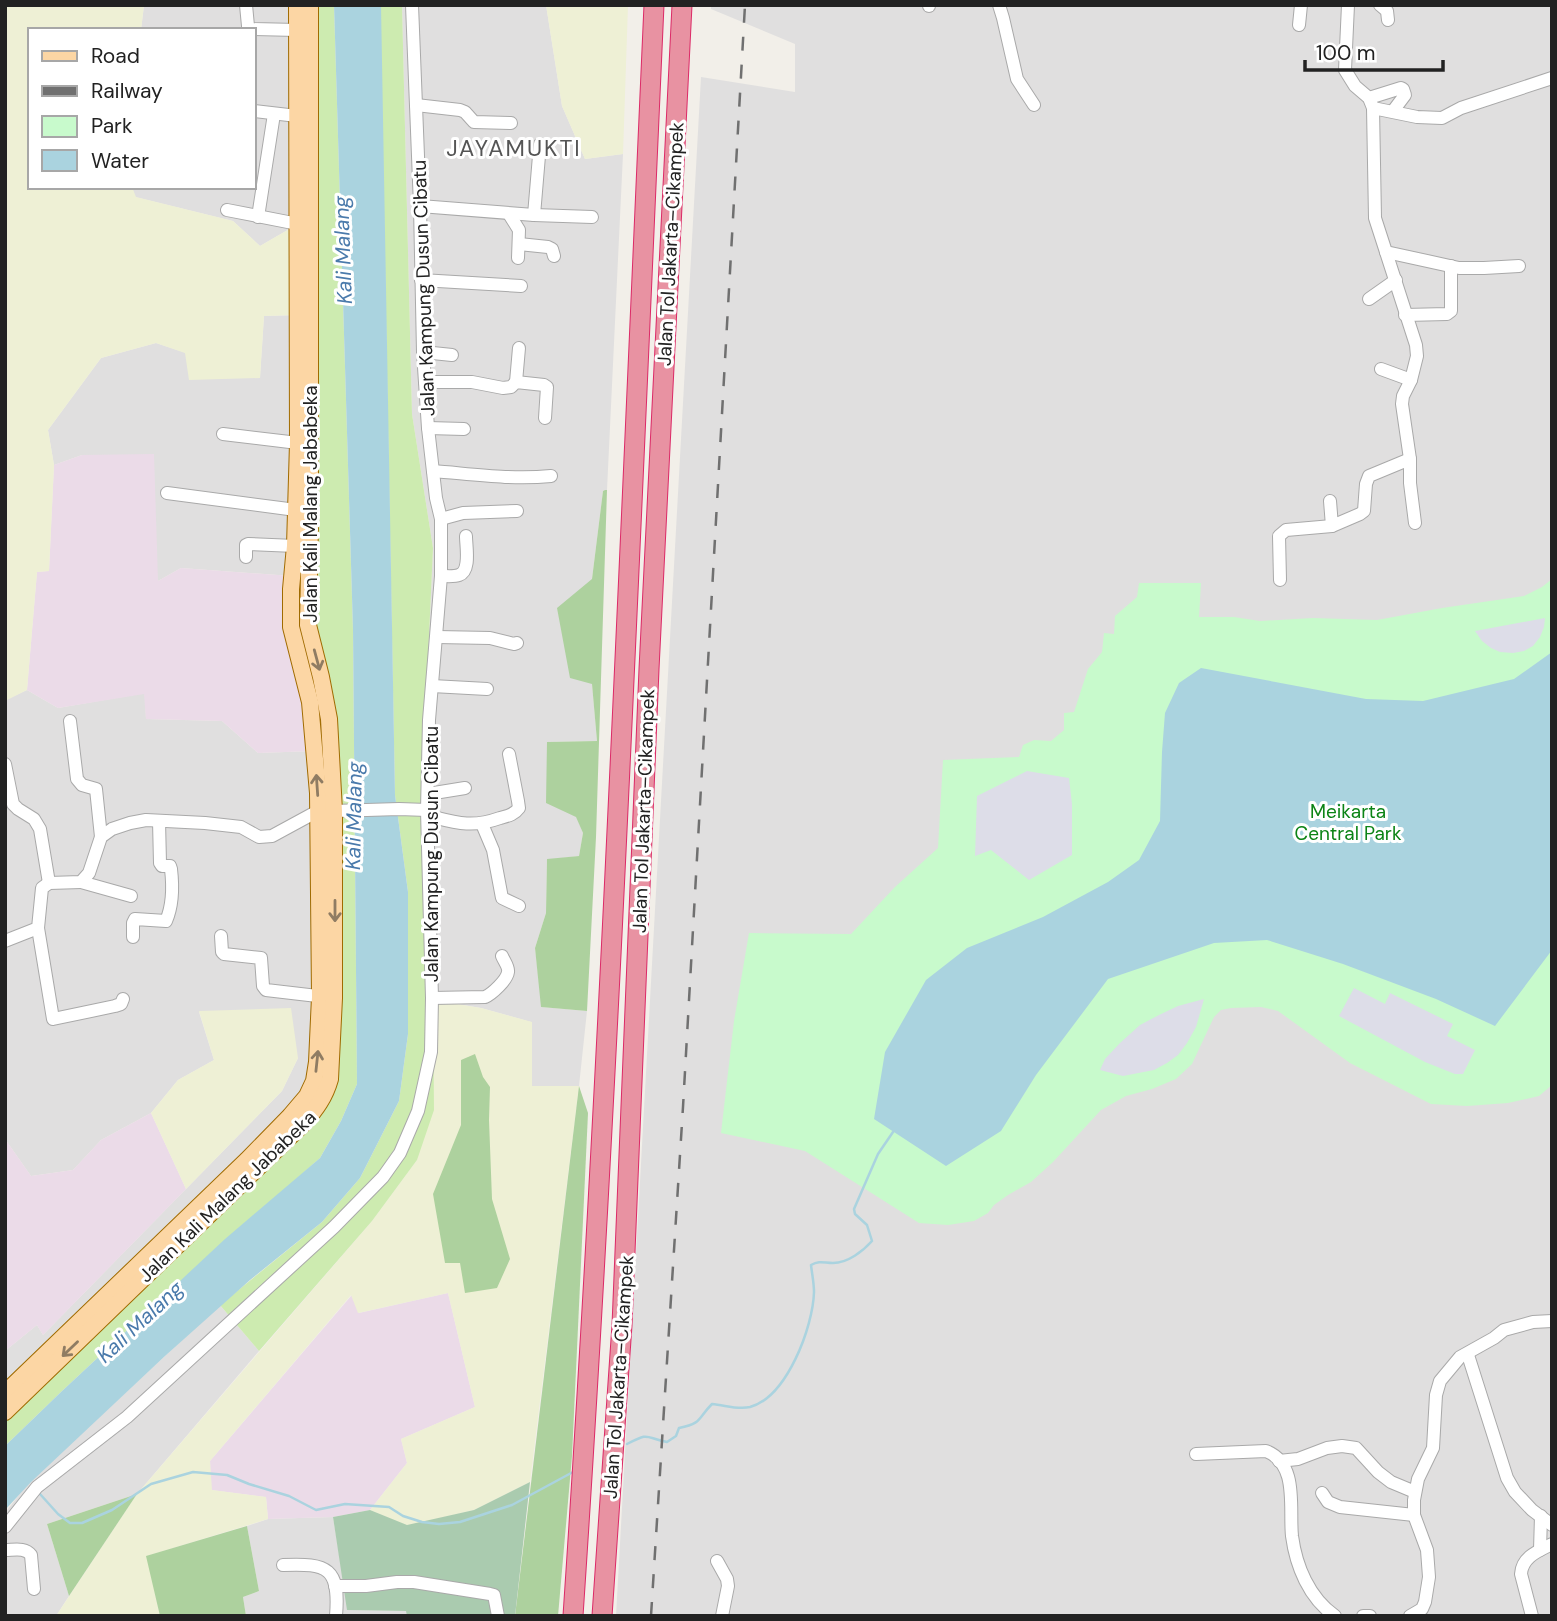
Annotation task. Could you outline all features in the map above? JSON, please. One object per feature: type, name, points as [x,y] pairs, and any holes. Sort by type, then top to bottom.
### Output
[{"type":"highway","name":"Jalan Tol Jakarta–Cikampek","points":[[573,1616],[592,1338],[654,5]]},
{"type":"highway","points":[[585,1616],[607,1286],[664,5]]},
{"type":"highway","points":[[601,1616],[620,1284],[676,5]]},
{"type":"highway","name":"Jalan Tol Jakarta–Cikampek","points":[[601,1616],[622,1325],[649,669],[682,5]]},
{"type":"main road","name":"Jalan Kali Malang Jababeka","points":[[297,5],[298,443],[291,627],[310,702],[326,811]]},
{"type":"main road","name":"Jalan Kali Malang Jababeka","points":[[5,1412],[294,1132],[319,1106],[330,1079],[326,811],[330,719],[308,625],[307,589],[310,524],[310,5]]},
{"type":"main road","points":[[291,589],[307,589]]},
{"type":"main road","name":"Jalan Kali Malang Jababeka","points":[[5,1393],[247,1160],[307,1096],[314,1081],[327,998]]},
{"type":"street","points":[[246,5],[249,28]]},
{"type":"street","name":"Jalan Kampung Dusun Cibatu","points":[[5,1527],[37,1487],[127,1417],[334,1227],[383,1177],[400,1153],[418,1111],[430,1052],[432,998],[428,794],[432,686],[441,576],[441,519],[428,428],[423,352],[412,5]]},
{"type":"street","points":[[999,5],[1017,79],[1034,106]]},
{"type":"street","points":[[1299,25],[1301,5]]},
{"type":"street","points":[[1348,5],[1345,70],[1355,86],[1371,102],[1393,111],[1417,117],[1442,118],[1461,108],[1552,78]]},
{"type":"street","points":[[1380,5],[1387,10],[1388,20]]},
{"type":"street","points":[[256,29],[297,30]]},
{"type":"street","points":[[1371,102],[1401,88],[1405,95],[1393,111]]},
{"type":"street","points":[[1371,102],[1375,218],[1416,345],[1417,356],[1402,404],[1415,523]]},
{"type":"street","points":[[416,105],[460,110],[474,121],[511,124]]},
{"type":"street","points":[[256,111],[298,116]]},
{"type":"street","points":[[258,217],[259,165],[274,114]]},
{"type":"street","points":[[534,215],[540,144]]},
{"type":"street","points":[[420,206],[509,214],[592,217]]},
{"type":"street","points":[[227,210],[298,224]]},
{"type":"street","points":[[509,214],[519,230],[518,258]]},
{"type":"street","points":[[519,244],[548,247],[552,249],[554,257]]},
{"type":"street","points":[[1386,252],[1451,266],[1519,266]]},
{"type":"street","points":[[1405,314],[1447,314],[1451,311],[1451,266]]},
{"type":"street","points":[[421,280],[522,286]]},
{"type":"street","points":[[1369,299],[1396,280]]},
{"type":"street","points":[[425,382],[472,382],[502,388],[511,387],[516,382],[519,348]]},
{"type":"street","points":[[423,352],[452,355]]},
{"type":"street","points":[[1381,369],[1411,380]]},
{"type":"street","points":[[516,382],[547,387],[545,418]]},
{"type":"street","points":[[428,428],[464,429]]},
{"type":"street","points":[[223,434],[298,443]]},
{"type":"street","points":[[1280,580],[1279,536],[1282,532],[1332,526],[1364,511],[1369,476],[1410,459]]},
{"type":"street","points":[[433,471],[505,477],[551,475]]},
{"type":"street","points":[[167,494],[296,510]]},
{"type":"street","points":[[1330,501],[1332,526]]},
{"type":"street","points":[[441,519],[463,513],[517,511]]},
{"type":"street","points":[[441,576],[463,574],[466,569],[466,536]]},
{"type":"street","points":[[246,557],[248,544],[295,546]]},
{"type":"street","points":[[437,637],[490,638],[517,643]]},
{"type":"street","points":[[432,686],[487,689]]},
{"type":"street","points":[[70,721],[77,779],[82,785],[96,789],[101,837],[89,873],[81,882]]},
{"type":"street","points":[[101,837],[112,829],[146,820],[240,827],[259,837],[272,836],[326,811],[399,809],[428,813],[457,823],[482,824],[515,813],[519,808],[509,754]]},
{"type":"street","points":[[5,764],[13,804],[34,819],[40,829],[49,883]]},
{"type":"street","points":[[428,794],[465,788]]},
{"type":"street","points":[[133,937],[135,919],[166,921],[169,914],[173,891],[171,869],[170,866],[163,867],[160,864],[159,821]]},
{"type":"street","points":[[482,824],[493,850],[502,898],[519,906]]},
{"type":"street","points":[[123,999],[121,1004],[115,1006],[53,1019],[38,928],[41,892],[49,883],[81,882],[131,896]]},
{"type":"street","points":[[5,941],[38,928]]},
{"type":"street","points":[[221,936],[224,954],[261,958],[264,988],[327,998]]},
{"type":"street","points":[[432,998],[490,995],[508,973],[502,956]]},
{"type":"street","points":[[1409,1616],[1422,1609],[1429,1577],[1427,1550],[1414,1515],[1413,1500],[1418,1479],[1433,1448],[1437,1389],[1440,1381],[1468,1351],[1510,1328],[1533,1322],[1552,1321]]},
{"type":"street","points":[[1468,1355],[1507,1478],[1532,1510],[1552,1525]]},
{"type":"street","points":[[1279,1461],[1298,1459],[1327,1448],[1356,1448],[1391,1482],[1415,1492]]},
{"type":"street","points":[[1196,1454],[1266,1451],[1275,1455],[1288,1476],[1291,1487],[1292,1533],[1302,1572],[1315,1597],[1335,1616]]},
{"type":"street","points":[[1322,1493],[1328,1502],[1340,1507],[1414,1515]]},
{"type":"street","points":[[1532,1616],[1521,1574],[1522,1567],[1530,1556],[1546,1547],[1541,1516]]},
{"type":"street","points":[[5,1550],[29,1552],[34,1589]]},
{"type":"street","points":[[717,1561],[728,1586],[722,1616]]},
{"type":"street","points":[[283,1565],[313,1565],[326,1569],[333,1576],[336,1616]]},
{"type":"street","points":[[335,1586],[366,1586],[397,1581],[490,1594],[495,1598],[498,1616]]},
{"type":"street","points":[[1363,1616],[1370,1616]]},
{"type":"shaded area","points":[[144,5],[296,5],[298,224],[260,246],[233,221],[135,197],[133,189],[256,189],[256,28],[141,28]]},
{"type":"shaded area","points":[[402,5],[546,5],[562,106],[585,159],[623,154],[607,490],[603,491],[592,579],[592,683],[597,741],[547,742],[583,833],[579,856],[547,860],[546,913],[535,948],[542,1007],[587,1011],[579,1086],[532,1086],[531,1022],[481,1008],[433,1000],[423,770],[433,548],[412,414]]},
{"type":"shaded area","points":[[711,5],[1552,5],[1552,1616],[616,1616],[701,77],[795,92],[795,44],[711,9]]},
{"type":"shaded area","points":[[298,315],[292,576],[181,568],[158,581],[82,455],[54,465],[48,430],[101,358],[156,343],[260,377],[264,316]]},
{"type":"shaded area","points":[[154,454],[158,581],[181,568],[292,576],[314,751],[258,753],[222,721],[146,719],[144,694],[58,708],[27,690],[37,572],[49,571],[54,465],[82,455]]},
{"type":"shaded area","points":[[1545,618],[1540,637],[1533,646],[1524,651],[1500,652],[1482,641],[1475,631]]},
{"type":"shaded area","points":[[27,690],[58,708],[145,693],[146,719],[222,721],[258,753],[314,751],[318,1040],[307,1096],[5,1394],[5,1351],[37,1325],[43,1335],[282,1091],[298,1058],[199,1012],[214,1060],[178,1080],[151,1113],[101,1140],[73,1170],[31,1176],[5,1139],[5,700]]},
{"type":"shaded area","points":[[1027,771],[1069,778],[1072,804],[1072,855],[1029,880],[991,850],[975,856],[977,796]]},
{"type":"shaded area","points":[[1354,988],[1385,1004],[1390,993],[1453,1024],[1447,1036],[1475,1050],[1463,1074],[1455,1074],[1425,1062],[1339,1016]]},
{"type":"shaded area","points":[[1204,999],[1196,1027],[1187,1043],[1178,1055],[1167,1063],[1154,1070],[1123,1076],[1100,1070],[1105,1059],[1140,1025],[1178,1006]]},
{"type":"shaded area","points":[[151,1113],[186,1189],[43,1335],[37,1325],[5,1351],[5,1139],[31,1176],[73,1170],[101,1140]]},
{"type":"shaded area","points":[[448,1293],[475,1407],[401,1439],[407,1463],[370,1510],[333,1517],[268,1519],[266,1497],[211,1490],[210,1461],[352,1295],[359,1313]]},
{"type":"shaded area","points":[[220,1305],[259,1351],[137,1494],[47,1524],[69,1596],[56,1616],[5,1616],[5,1513],[28,1483]]},
{"type":"shaded area","points":[[333,1517],[348,1610],[407,1611],[407,1616],[246,1616],[243,1597],[259,1591],[247,1526],[268,1519]]},
{"type":"green space","points":[[5,5],[144,5],[141,28],[28,28],[28,189],[133,189],[136,197],[233,221],[260,246],[298,224],[298,315],[264,316],[260,378],[189,380],[185,353],[156,343],[101,358],[48,430],[54,465],[49,571],[37,572],[27,690],[5,701]]},
{"type":"green space","points":[[297,5],[334,5],[353,630],[357,1084],[341,1121],[320,1158],[151,1308],[5,1446],[5,1393],[247,1160],[314,1081],[318,793],[291,627]]},
{"type":"green space","points":[[380,5],[402,5],[412,414],[433,548],[423,770],[433,1000],[434,1110],[417,1160],[372,1221],[259,1351],[220,1305],[322,1222],[360,1178],[399,1101],[408,1034],[408,892],[395,795]]},
{"type":"green space","points":[[546,5],[628,5],[623,154],[585,159],[562,106]]},
{"type":"green space","points":[[607,490],[596,837],[587,1011],[541,1007],[535,948],[546,913],[547,859],[579,856],[583,833],[576,817],[546,803],[547,742],[597,741],[592,684],[570,678],[557,608],[592,579],[603,491]]},
{"type":"green space","name":"Meikarta Central Park","points":[[1552,579],[1552,1085],[1539,1096],[1508,1103],[1467,1106],[1431,1104],[1350,1063],[1278,1011],[1261,1007],[1221,1010],[1214,1017],[1192,1064],[1176,1079],[1126,1096],[1101,1110],[1031,1182],[1008,1195],[988,1213],[974,1221],[948,1225],[919,1223],[805,1151],[721,1133],[734,1021],[749,933],[851,934],[895,887],[938,848],[943,760],[1019,757],[1023,745],[1034,740],[1051,741],[1064,730],[1064,713],[1074,712],[1088,669],[1102,652],[1104,633],[1114,634],[1115,616],[1137,597],[1139,583],[1201,583],[1199,617],[1234,617],[1260,621],[1313,618],[1377,620],[1524,596]]},
{"type":"green space","points":[[433,1000],[481,1008],[532,1022],[532,1086],[579,1086],[530,1482],[474,1510],[407,1526],[370,1510],[407,1463],[401,1439],[475,1407],[448,1293],[358,1313],[351,1295],[210,1461],[212,1490],[266,1497],[268,1519],[147,1556],[160,1616],[56,1616],[137,1494],[372,1221],[417,1160]]},
{"type":"green space","points":[[291,1008],[298,1058],[282,1091],[186,1189],[151,1113],[178,1080],[214,1060],[199,1011]]},
{"type":"green space","points":[[475,1054],[483,1077],[490,1087],[492,1199],[510,1259],[497,1288],[465,1293],[460,1263],[445,1263],[433,1194],[461,1125],[461,1060]]},
{"type":"green space","points":[[579,1086],[588,1113],[572,1456],[558,1616],[515,1616]]},
{"type":"green space","points":[[530,1482],[515,1616],[407,1616],[406,1611],[347,1610],[333,1517],[370,1510],[407,1525],[474,1510]]},
{"type":"green space","points":[[137,1494],[69,1596],[47,1524]]},
{"type":"green space","points":[[247,1526],[259,1591],[243,1597],[246,1616],[160,1616],[146,1556]]},
{"type":"water","name":"Kali Malang","points":[[334,5],[381,5],[395,795],[408,892],[408,1034],[399,1101],[360,1178],[322,1222],[250,1280],[165,1356],[31,1482],[5,1510],[5,1446],[225,1239],[320,1158],[341,1121],[357,1084],[353,630]]},
{"type":"water","points":[[1552,652],[1552,950],[1495,1026],[1436,999],[1343,964],[1267,940],[1214,943],[1108,979],[1036,1075],[1001,1131],[946,1166],[874,1119],[885,1052],[926,980],[967,948],[1043,917],[1108,882],[1139,860],[1160,821],[1165,713],[1179,683],[1201,668],[1366,699],[1423,701],[1514,679]]},
{"type":"waterway","points":[[627,1444],[644,1437],[667,1442],[676,1436],[679,1428],[699,1420],[712,1404],[750,1407],[763,1401],[775,1390],[796,1359],[809,1323],[814,1292],[811,1265],[850,1259],[872,1241],[867,1225],[855,1214],[854,1209],[878,1154],[893,1132]]},
{"type":"waterway","points":[[40,1494],[70,1523],[82,1523],[112,1510],[151,1484],[193,1472],[227,1475],[289,1496],[316,1510],[345,1504],[389,1507],[403,1516],[439,1524],[460,1522],[512,1505],[573,1472]]},
{"type":"railway","points":[[651,1616],[683,1107],[745,5]]},
{"type":"district","name":"JAYAMUKTI","points":[[514,148]]}]
